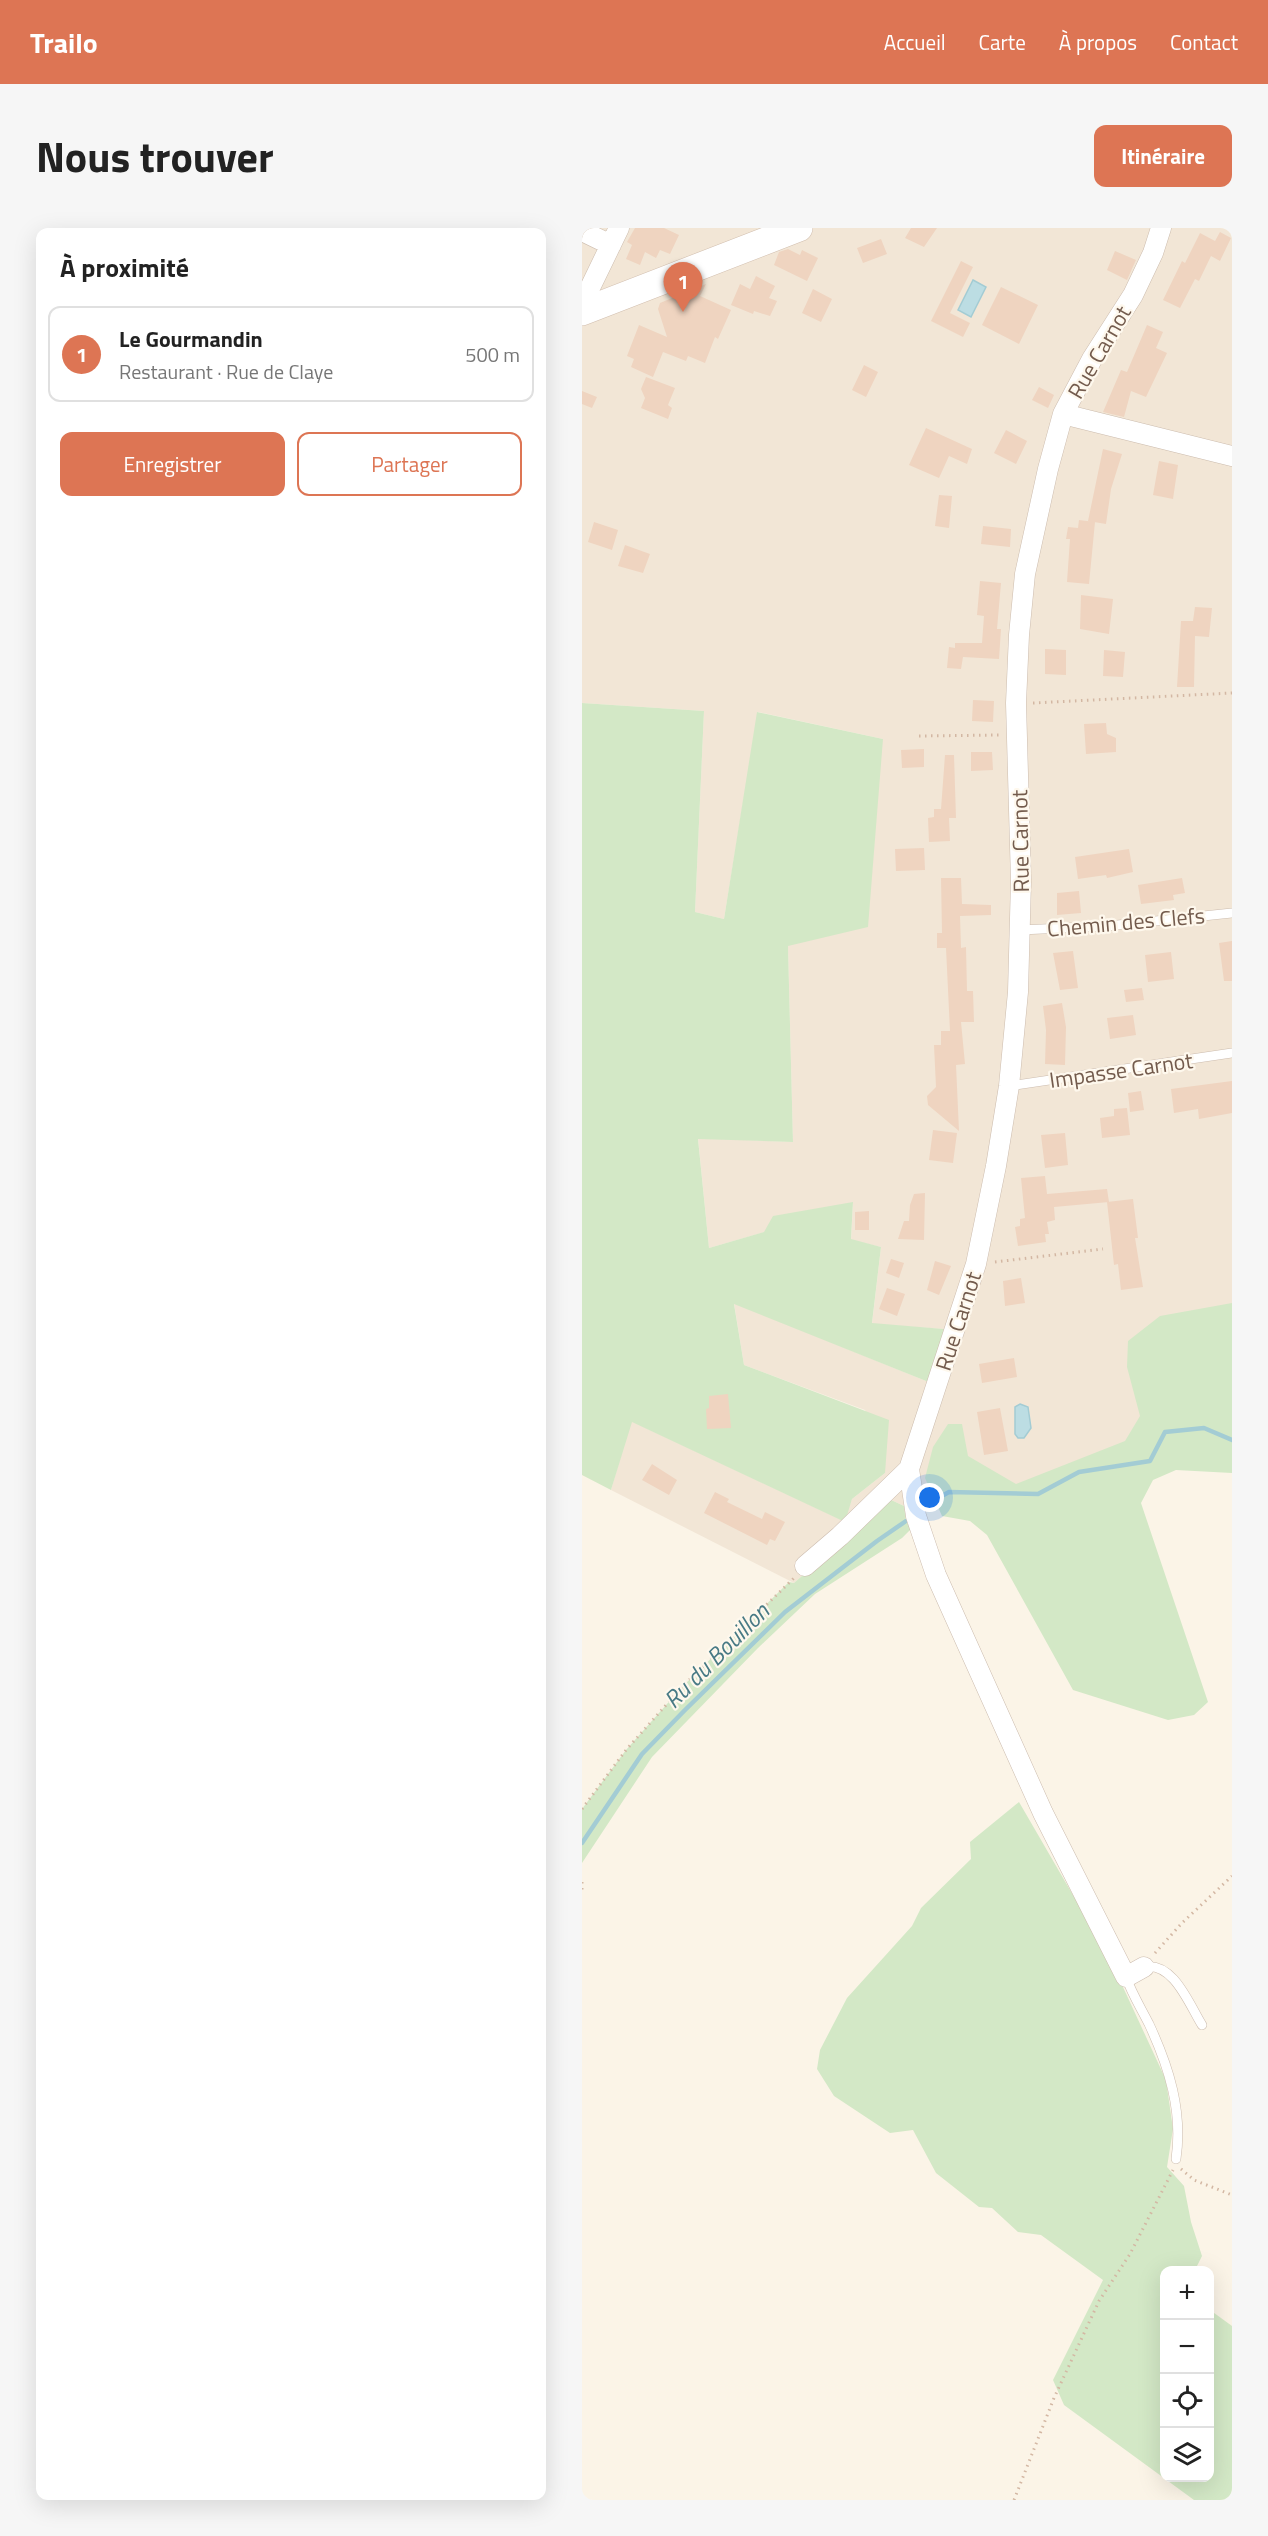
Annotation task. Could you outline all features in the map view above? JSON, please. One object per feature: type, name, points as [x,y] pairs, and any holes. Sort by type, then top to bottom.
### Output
[{"type":"street","points":[[582,231],[615,236],[587,294],[586,311],[799,228]]},
{"type":"street","name":"Rue Carnot","points":[[909,1469],[976,1264],[996,1166],[1009,1086],[1018,992],[1020,930],[1021,881],[1016,703],[1025,574],[1048,469],[1063,414],[1092,360],[1132,295],[1153,253],[1161,228]]},
{"type":"street","points":[[1063,414],[1232,456]]},
{"type":"street","points":[[805,1566],[840,1536],[909,1469]]},
{"type":"street","points":[[909,1469],[916,1516],[936,1575],[1043,1813],[1126,1977],[1144,1967]]},
{"type":"lane","name":"Chemin des Clefs","points":[[1020,930],[1108,926],[1232,913]]},
{"type":"lane","name":"Impasse Carnot","points":[[1009,1086],[1232,1053]]},
{"type":"lane","points":[[1144,1967],[1157,1966],[1167,1972],[1202,2025]]},
{"type":"lane","points":[[1126,1977],[1155,2038],[1172,2086],[1179,2124],[1176,2159]]},
{"type":"path","points":[[1016,703],[1232,693]]},
{"type":"path","points":[[919,736],[1018,734]]},
{"type":"path","points":[[976,1264],[1103,1249]]},
{"type":"path","points":[[582,1809],[626,1750],[683,1686],[805,1566]]},
{"type":"path","points":[[1144,1967],[1176,1930],[1232,1876]]},
{"type":"path","points":[[582,1881],[582,1891]]},
{"type":"path","points":[[1176,2159],[1181,2169],[1194,2180],[1232,2195]]},
{"type":"path","points":[[1014,2500],[1054,2398],[1099,2301],[1158,2204],[1176,2159]]},
{"type":"shaded area","points":[[582,228],[1232,228],[1232,1440],[1038,1494],[949,1492],[906,1521],[904,1506],[889,1499],[794,1583],[611,1490],[631,1421],[844,1521],[852,1499],[885,1473],[865,1410],[744,1365],[734,1303],[931,1383],[944,1329],[872,1324],[881,1247],[851,1240],[853,1203],[709,1248],[698,1138],[793,1142],[788,946],[883,739],[758,712],[724,919],[695,912],[704,711],[582,703]]},
{"type":"green space","points":[[582,703],[704,711],[695,912],[724,919],[757,712],[883,739],[868,927],[788,946],[793,1142],[698,1139],[709,1248],[764,1232],[773,1216],[853,1202],[851,1239],[881,1247],[872,1323],[944,1329],[931,1383],[734,1304],[744,1365],[889,1420],[885,1473],[852,1499],[845,1522],[632,1422],[611,1490],[582,1475]]},
{"type":"green space","points":[[1232,1303],[1232,1473],[1176,1470],[1153,1480],[1141,1503],[1208,1702],[1194,1715],[1168,1720],[1073,1690],[987,1535],[970,1521],[942,1516],[925,1478],[933,1447],[948,1424],[962,1424],[968,1456],[1016,1484],[1125,1441],[1140,1416],[1127,1367],[1128,1341],[1160,1316]]},
{"type":"green space","points":[[889,1499],[904,1506],[906,1521],[911,1529],[902,1538],[815,1594],[758,1648],[652,1757],[582,1863],[582,1809],[626,1750],[683,1686],[789,1582],[794,1583]]},
{"type":"green space","points":[[1019,1802],[1110,1959],[1166,2080],[1173,2129],[1167,2167],[1184,2186],[1191,2222],[1202,2256],[1197,2266],[1160,2266],[1160,2475],[1064,2405],[1053,2380],[1103,2280],[1041,2235],[1018,2232],[992,2208],[979,2207],[936,2173],[913,2130],[890,2133],[834,2096],[817,2069],[820,2050],[847,1998],[912,1926],[921,1908],[971,1859],[970,1842]]},
{"type":"green space","points":[[1214,2313],[1232,2326],[1232,2500],[1194,2500],[1169,2482],[1214,2482]]},
{"type":"water","points":[[973,280],[986,287],[971,317],[958,310]]},
{"type":"water","points":[[1020,1404],[1028,1407],[1031,1428],[1024,1438],[1018,1438],[1015,1434],[1015,1407]]},
{"type":"building","points":[[635,228],[664,228],[679,235],[670,254],[660,250],[656,258],[645,252],[640,265],[626,259],[632,245],[627,242]]},
{"type":"building","points":[[911,228],[937,228],[924,247],[905,238]]},
{"type":"building","points":[[1220,232],[1231,238],[1220,261],[1211,256],[1199,281],[1195,279],[1180,308],[1163,300],[1182,261],[1185,263],[1200,233],[1215,241]]},
{"type":"building","points":[[881,239],[887,254],[863,263],[857,248]]},
{"type":"building","points":[[788,249],[800,255],[802,250],[818,258],[807,281],[774,265],[779,252]]},
{"type":"building","points":[[1115,251],[1136,260],[1127,280],[1107,270]]},
{"type":"building","points":[[961,261],[973,267],[950,313],[970,323],[963,337],[931,321]]},
{"type":"building","points":[[756,276],[775,286],[769,298],[777,301],[770,316],[754,311],[753,314],[731,305],[740,284],[750,289]]},
{"type":"building","points":[[706,284],[700,296],[731,310],[718,339],[715,337],[705,363],[688,356],[686,361],[663,352],[653,377],[631,367],[634,359],[627,356],[639,325],[667,337],[658,309],[660,303]]},
{"type":"building","points":[[1001,287],[1038,305],[1019,344],[982,325]]},
{"type":"building","points":[[813,289],[832,299],[821,322],[802,313]]},
{"type":"building","points":[[1147,325],[1163,332],[1156,348],[1167,353],[1146,397],[1131,391],[1124,417],[1103,412],[1121,370],[1127,372]]},
{"type":"building","points":[[864,365],[878,372],[866,397],[852,390]]},
{"type":"building","points":[[646,377],[675,388],[668,405],[672,408],[668,419],[641,408],[645,398],[641,389]]},
{"type":"building","points":[[1039,387],[1054,395],[1048,408],[1032,400]]},
{"type":"building","points":[[582,391],[597,397],[592,408],[582,404]]},
{"type":"building","points":[[926,428],[972,449],[967,464],[949,456],[939,478],[909,465]]},
{"type":"building","points":[[1006,430],[1027,441],[1016,464],[994,453]]},
{"type":"building","points":[[1103,449],[1122,454],[1111,489],[1106,524],[1088,521]]},
{"type":"building","points":[[1159,461],[1178,465],[1173,499],[1153,495]]},
{"type":"building","points":[[939,495],[952,496],[949,528],[935,526]]},
{"type":"building","points":[[1079,520],[1095,522],[1089,584],[1067,582],[1070,539],[1066,539],[1068,527],[1078,528]]},
{"type":"building","points":[[594,522],[618,530],[612,550],[588,542]]},
{"type":"building","points":[[983,526],[1011,529],[1010,547],[981,544]]},
{"type":"building","points":[[625,545],[650,554],[643,573],[618,566]]},
{"type":"building","points":[[980,581],[1001,583],[997,629],[1001,629],[999,659],[963,657],[961,669],[947,668],[949,647],[955,648],[955,643],[982,643],[984,616],[977,615]]},
{"type":"building","points":[[1081,595],[1113,599],[1109,634],[1080,629]]},
{"type":"building","points":[[1195,607],[1212,608],[1209,637],[1195,636],[1194,687],[1177,687],[1181,621],[1193,621]]},
{"type":"building","points":[[1045,649],[1066,650],[1066,675],[1045,674]]},
{"type":"building","points":[[1104,650],[1125,652],[1123,677],[1103,676]]},
{"type":"building","points":[[973,700],[994,701],[993,722],[972,721]]},
{"type":"building","points":[[1106,723],[1107,734],[1116,738],[1116,752],[1086,754],[1084,724]]},
{"type":"building","points":[[924,749],[924,767],[902,768],[901,750]]},
{"type":"building","points":[[971,752],[992,752],[993,770],[971,771]]},
{"type":"building","points":[[945,755],[954,755],[956,818],[949,818],[950,841],[929,842],[928,818],[934,817],[934,809],[941,809]]},
{"type":"building","points":[[924,848],[925,870],[896,871],[895,849]]},
{"type":"building","points":[[1129,849],[1133,872],[1107,878],[1106,875],[1078,879],[1075,857]]},
{"type":"building","points":[[941,878],[961,878],[962,904],[991,905],[991,915],[960,916],[961,948],[966,947],[967,991],[973,991],[974,1022],[961,1022],[965,1064],[956,1065],[959,1131],[928,1105],[927,1096],[936,1087],[934,1045],[941,1045],[941,1031],[950,1031],[946,948],[937,948],[937,933],[942,933]]},
{"type":"building","points":[[1182,878],[1185,893],[1173,895],[1174,900],[1141,904],[1138,885]]},
{"type":"building","points":[[1079,891],[1081,913],[1057,915],[1057,893]]},
{"type":"building","points":[[1232,941],[1232,981],[1224,981],[1219,943]]},
{"type":"building","points":[[1073,951],[1078,988],[1060,990],[1053,953]]},
{"type":"building","points":[[1171,952],[1174,979],[1148,982],[1145,955]]},
{"type":"building","points":[[1142,988],[1144,1000],[1126,1002],[1124,990]]},
{"type":"building","points":[[1062,1003],[1066,1027],[1065,1065],[1045,1064],[1046,1030],[1043,1006]]},
{"type":"building","points":[[1133,1015],[1136,1035],[1110,1039],[1107,1018]]},
{"type":"building","points":[[1232,1081],[1232,1113],[1199,1119],[1198,1109],[1174,1113],[1171,1089]]},
{"type":"building","points":[[1141,1091],[1144,1110],[1130,1112],[1128,1093]]},
{"type":"building","points":[[1127,1108],[1130,1135],[1102,1138],[1100,1118],[1114,1116],[1114,1109]]},
{"type":"building","points":[[933,1130],[957,1133],[953,1163],[929,1160]]},
{"type":"building","points":[[1065,1133],[1068,1165],[1045,1168],[1041,1135]]},
{"type":"building","points":[[1045,1176],[1047,1194],[1107,1189],[1109,1202],[1054,1207],[1055,1220],[1047,1222],[1049,1234],[1045,1234],[1046,1242],[1018,1246],[1015,1227],[1020,1226],[1020,1219],[1025,1218],[1021,1178]]},
{"type":"building","points":[[925,1193],[924,1240],[898,1239],[904,1221],[909,1221],[910,1205],[914,1194]]},
{"type":"building","points":[[1133,1199],[1138,1238],[1135,1238],[1143,1287],[1121,1290],[1118,1264],[1114,1265],[1107,1202]]},
{"type":"building","points":[[869,1211],[869,1230],[855,1230],[855,1212]]},
{"type":"building","points":[[891,1259],[904,1263],[899,1278],[886,1273]]},
{"type":"building","points":[[935,1261],[951,1266],[939,1295],[927,1290]]},
{"type":"building","points":[[1021,1278],[1025,1303],[1005,1306],[1003,1281]]},
{"type":"building","points":[[887,1288],[905,1294],[897,1316],[879,1309]]},
{"type":"building","points":[[1014,1358],[1017,1377],[982,1383],[979,1364]]},
{"type":"building","points":[[728,1394],[731,1428],[707,1429],[706,1409],[709,1408],[709,1396]]},
{"type":"building","points":[[1000,1408],[1008,1451],[984,1455],[977,1412]]},
{"type":"building","points":[[652,1464],[677,1480],[669,1495],[642,1480]]},
{"type":"building","points":[[715,1492],[729,1499],[727,1502],[762,1519],[765,1512],[785,1522],[775,1541],[770,1539],[767,1545],[704,1513]]},
{"type":"waterway","name":"Ru du Bouillon","points":[[931,1502],[949,1492],[1038,1494],[1079,1472],[1150,1461],[1165,1432],[1204,1428],[1232,1440]]},
{"type":"waterway","name":"Ru du Bouillon","points":[[582,1843],[642,1754],[685,1710],[785,1612],[906,1521]]},
{"type":"place","name":"Le Gourmandin","points":[[683,312]]}]
